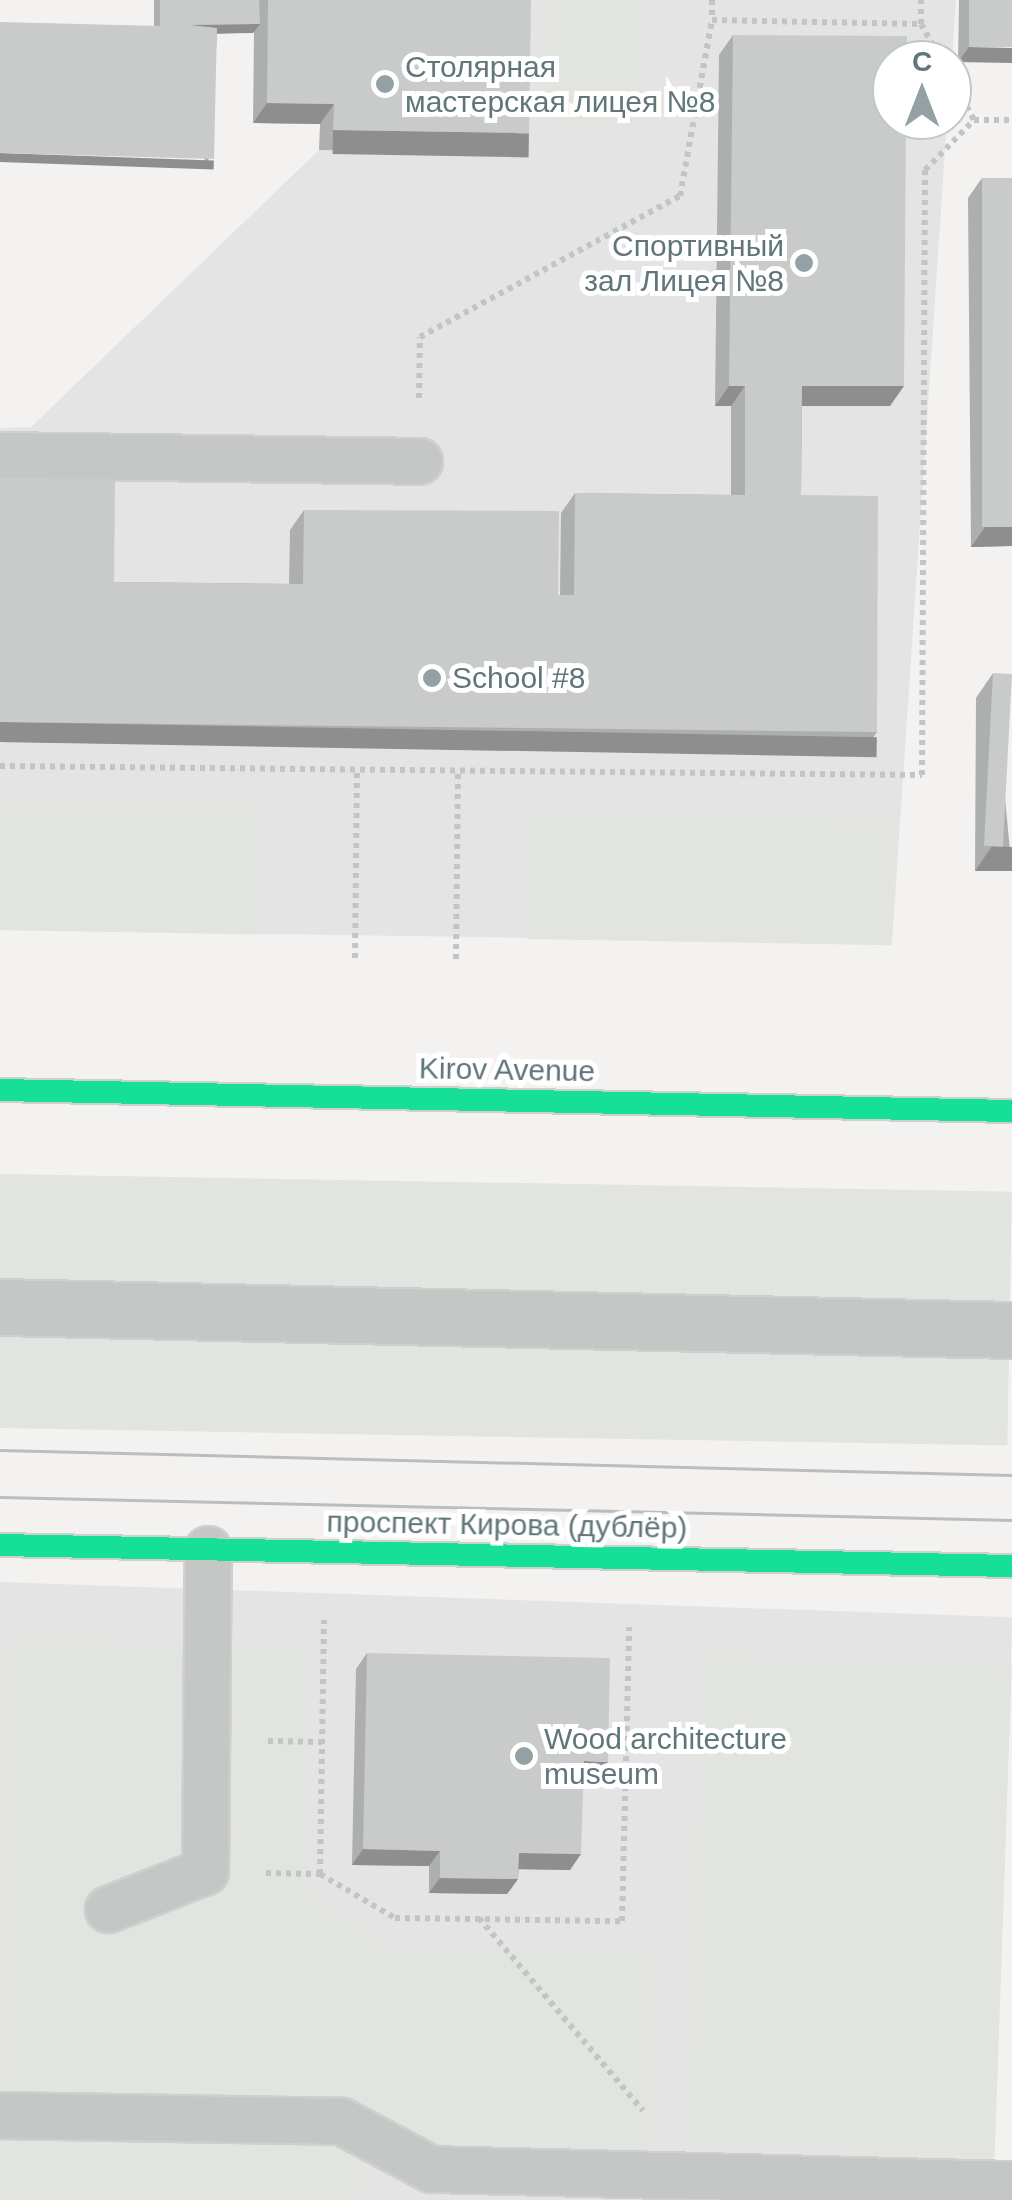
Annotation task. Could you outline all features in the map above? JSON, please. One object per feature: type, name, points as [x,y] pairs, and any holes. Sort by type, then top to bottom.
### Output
[{"type":"street","name":"Kirov Avenue","points":[[0,1090],[1012,1111]]},
{"type":"street","points":[[0,1307],[1012,1330]]},
{"type":"street","name":"проспект Кирова (дублёр)","points":[[0,1545],[1012,1566]]},
{"type":"lane","points":[[0,455],[419,461]]},
{"type":"lane","points":[[108,1908],[204,1872],[208,1548]]},
{"type":"lane","points":[[0,2114],[342,2121],[431,2184],[698,2175],[759,2188],[1012,2184]]},
{"type":"path","points":[[420,337],[680,196],[712,20],[712,0]]},
{"type":"path","points":[[921,0],[921,24],[930,40]]},
{"type":"path","points":[[712,20],[921,24]]},
{"type":"path","points":[[972,116],[974,120]]},
{"type":"path","points":[[0,766],[922,775],[925,170],[974,120],[1012,120]]},
{"type":"path","points":[[355,958],[357,770]]},
{"type":"path","points":[[456,959],[458,771]]},
{"type":"path","points":[[320,1874],[324,1619]]},
{"type":"path","points":[[204,1872],[320,1874],[394,1918],[622,1921],[629,1626]]},
{"type":"path","points":[[478,1918],[698,2175]]},
{"type":"shaded area","points":[[518,0],[956,0],[953,40],[872,40],[872,140],[946,140],[892,943],[0,930],[0,428],[31,427],[319,150],[515,153]]},
{"type":"shaded area","points":[[548,0],[642,0],[642,126],[548,126]]},
{"type":"shaded area","points":[[0,803],[260,808],[258,935],[0,930]]},
{"type":"shaded area","points":[[529,812],[894,818],[892,945],[527,939]]},
{"type":"shaded area","points":[[0,1174],[1012,1192],[1007,1446],[0,1428]]},
{"type":"shaded area","points":[[0,1582],[1012,1617],[992,2200],[0,2200]]},
{"type":"shaded area","points":[[7,1638],[306,1646],[310,1892],[389,1947],[653,1951],[650,2153],[365,2151],[364,2200],[0,2200]]},
{"type":"shaded area","points":[[703,1655],[1012,1666],[995,2156],[686,2146]]},
{"type":"building","points":[[160,0],[259,0],[260,24],[190,25],[217,28],[214,159],[0,153],[0,22],[160,26]]},
{"type":"building","name":"Столярная мастерская лицея №8","points":[[268,0],[531,0],[529,133],[333,130],[334,104],[267,103]]},
{"type":"building","points":[[969,0],[1012,0],[1012,47],[972,47]]},
{"type":"building","name":"School #8","points":[[733,35],[907,36],[907,40],[872,40],[872,140],[906,140],[904,386],[802,386],[801,495],[878,496],[877,732],[0,722],[0,478],[115,479],[114,582],[303,584],[304,510],[559,511],[558,595],[574,595],[575,493],[745,495],[745,386],[729,386]]},
{"type":"building","points":[[982,178],[1012,178],[1012,527],[982,527]]},
{"type":"building","points":[[993,673],[1012,674],[1003,847],[984,846]]},
{"type":"building","points":[[367,1653],[610,1658],[608,1762],[584,1761],[581,1854],[519,1853],[518,1879],[440,1878],[440,1851],[363,1849]]},
{"type":"tram line","points":[[0,1450],[1012,1475]]},
{"type":"tram line","points":[[0,1497],[1012,1520]]},
{"type":"traffic: fast","points":[[0,1090],[1012,1111]]},
{"type":"traffic: fast","points":[[0,1545],[1012,1566]]},
{"type":"place","name":"Столярная мастерская лицея №8","points":[[385,84]]},
{"type":"place","name":"Спортивный зал Лицея №8","points":[[804,263]]},
{"type":"place","name":"School #8","points":[[432,678]]},
{"type":"place","name":"Wood architecture museum","points":[[524,1756]]}]
